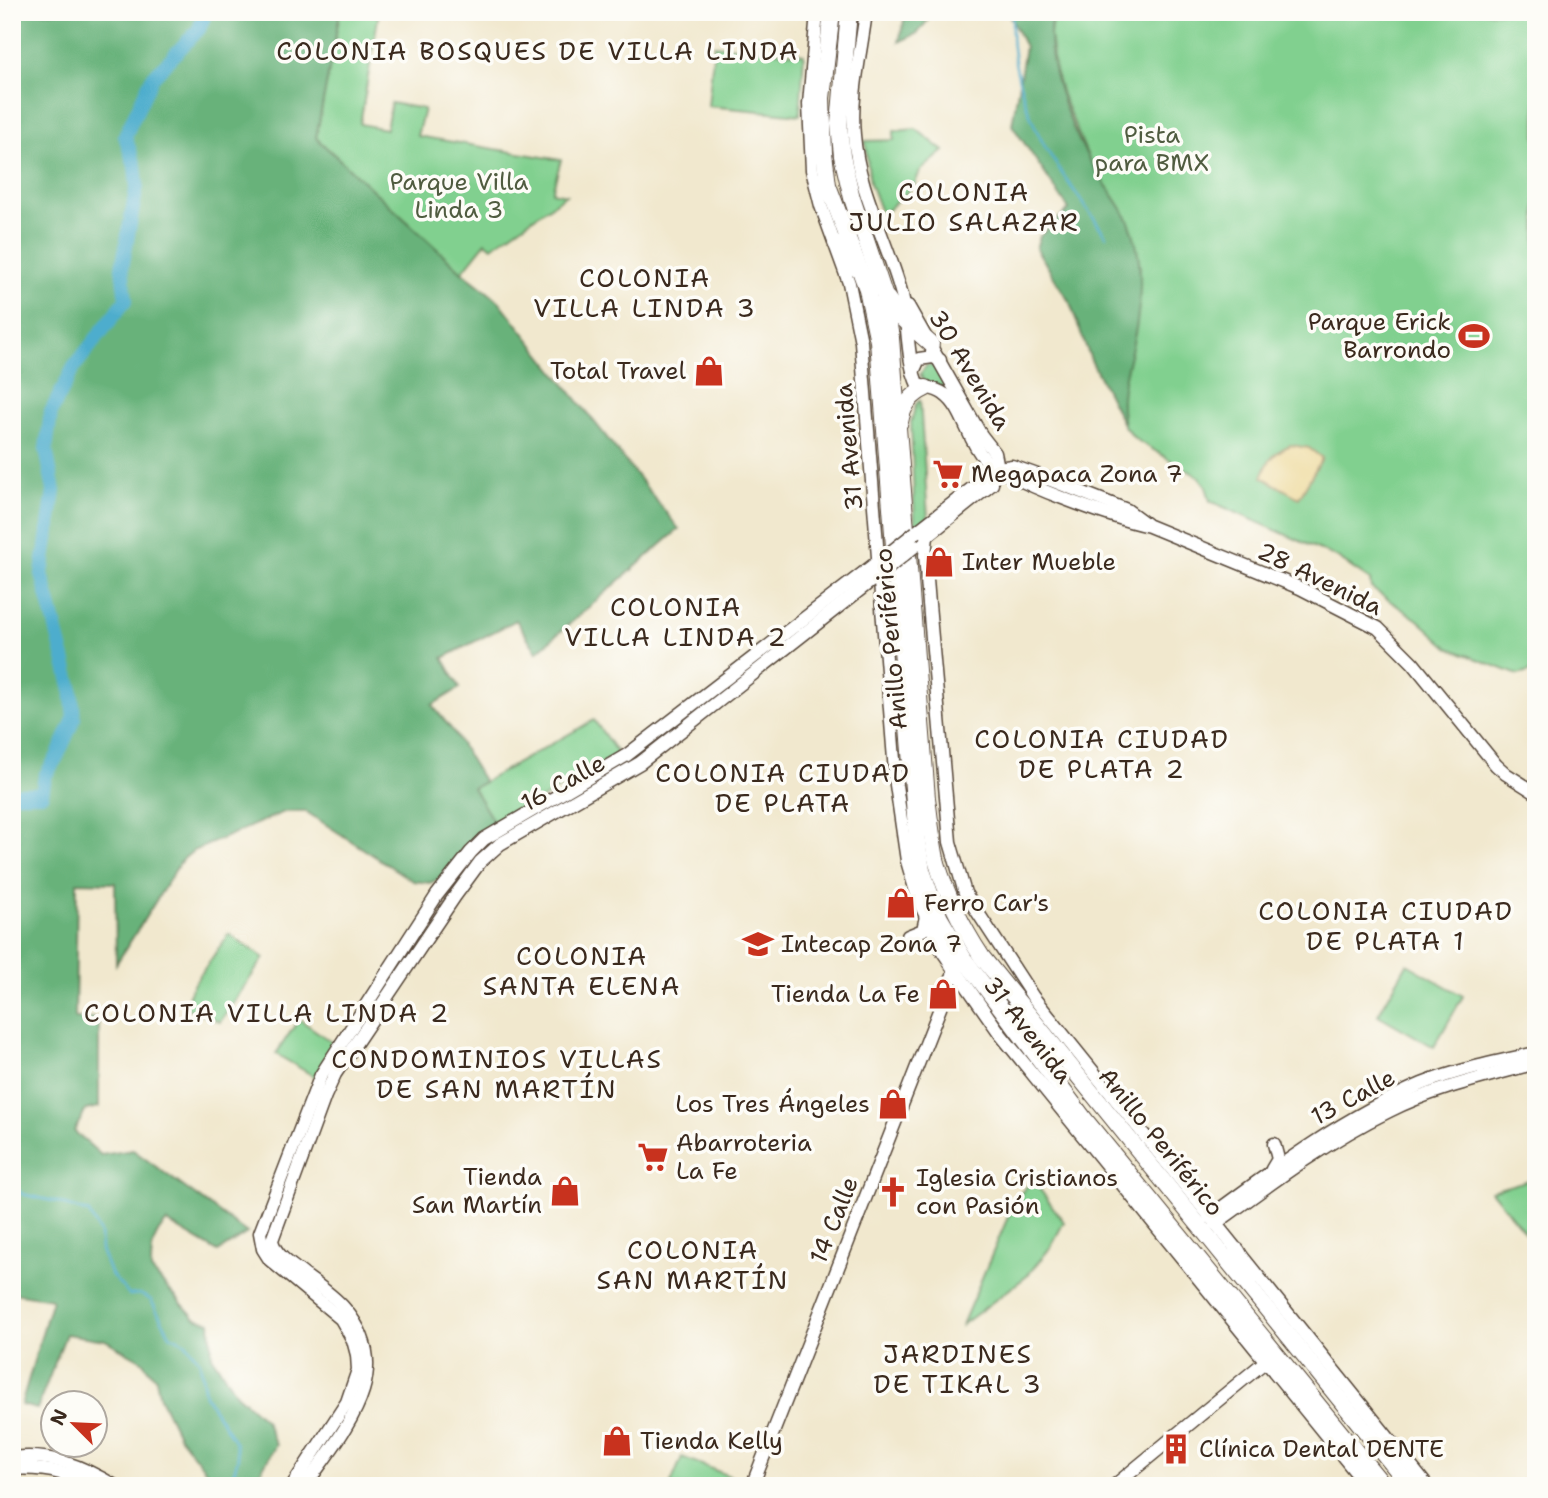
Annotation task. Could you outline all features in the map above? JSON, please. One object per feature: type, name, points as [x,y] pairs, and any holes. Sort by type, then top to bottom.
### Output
[{"type":"highway","name":"Anillo Periférico","points":[[832,12],[822,98],[824,153],[828,185],[867,289],[878,341],[917,841],[933,917],[1086,1121],[1384,1486]]},
{"type":"highway","name":"Anillo Periférico","points":[[849,12],[839,124],[842,156],[852,198],[884,294],[891,338],[927,798],[937,862],[948,893],[970,940],[982,957],[1410,1486]]},
{"type":"highway","points":[[836,243],[867,289]]},
{"type":"highway","points":[[884,294],[900,317],[931,344]]},
{"type":"highway","points":[[898,435],[906,404],[911,397],[926,388]]},
{"type":"highway","points":[[933,917],[956,970]]},
{"type":"highway","points":[[1049,1091],[1086,1121]]},
{"type":"highway","points":[[1237,1251],[1270,1313]]},
{"type":"street","name":"31 Avenida","points":[[817,12],[809,104],[812,170],[849,283],[861,342],[884,564],[885,656],[896,785],[907,861],[919,902],[933,917]]},
{"type":"street","name":"30 Avenida","points":[[866,12],[855,91],[854,137],[871,209],[901,294],[908,323],[913,372],[918,385],[944,394],[952,402],[984,457],[1004,471]]},
{"type":"street","name":"30 Avenida","points":[[901,294],[1004,471]]},
{"type":"street","points":[[913,372],[919,359],[933,357],[940,360]]},
{"type":"street","points":[[988,443],[1043,477]]},
{"type":"street","points":[[973,487],[986,470],[984,457]]},
{"type":"street","name":"28 Avenida","points":[[1004,471],[1012,466],[1043,477],[1128,510],[1149,526]]},
{"type":"street","name":"30 Avenida","points":[[987,488],[1004,471]]},
{"type":"street","name":"16 Calle","points":[[316,1459],[347,1402],[358,1370],[354,1340],[341,1319],[270,1260],[263,1249],[260,1233],[321,1075],[437,895],[484,839],[627,755],[884,564],[915,546],[922,534],[973,487],[1004,471]]},
{"type":"street","name":"28 Avenida","points":[[1004,471],[1123,520],[1149,526],[1300,588],[1378,628],[1413,663],[1496,765],[1536,793]]},
{"type":"street","name":"16 Calle","points":[[316,1459],[359,1404],[365,1389],[368,1359],[366,1345],[344,1307],[282,1258],[276,1252],[272,1240],[335,1074],[421,944],[480,862],[500,844],[640,763],[884,564],[987,488]]},
{"type":"street","name":"31 Avenida","points":[[922,534],[950,842],[965,893],[1032,998],[1427,1486]]},
{"type":"street","points":[[908,936],[923,929],[933,917]]},
{"type":"street","name":"31 Avenida","points":[[956,970],[1001,1034],[1367,1486]]},
{"type":"street","name":"14 Calle","points":[[752,1486],[956,970]]},
{"type":"street","name":"13 Calle","points":[[1212,1221],[1326,1146],[1390,1110],[1534,1056]]},
{"type":"street","name":"13 Calle","points":[[1212,1221],[1270,1173],[1351,1119],[1424,1084],[1534,1056]]},
{"type":"street","points":[[1270,1173],[1278,1159],[1274,1144]]},
{"type":"street","points":[[1114,1486],[1267,1360]]},
{"type":"street","points":[[12,1458],[49,1457],[69,1462],[115,1486]]},
{"type":"street","points":[[292,1486],[307,1477],[316,1459]]},
{"type":"street","points":[[12,1469],[54,1471],[70,1475],[92,1486]]},
{"type":"green space","points":[[12,12],[340,12],[316,138],[462,272],[499,301],[679,529],[537,652],[516,620],[443,658],[460,688],[432,705],[453,731],[484,782],[473,788],[496,826],[456,871],[430,883],[413,881],[305,811],[284,812],[193,851],[181,861],[116,964],[115,883],[77,882],[75,1018],[99,1018],[99,1107],[86,1110],[74,1131],[101,1155],[133,1150],[247,1233],[218,1252],[167,1222],[153,1244],[151,1270],[195,1318],[210,1322],[212,1356],[236,1394],[265,1420],[276,1445],[252,1486],[206,1486],[211,1477],[178,1435],[160,1398],[156,1379],[142,1361],[105,1340],[66,1334],[44,1390],[38,1390],[37,1409],[21,1405],[52,1299],[12,1293]]},
{"type":"green space","name":"Parque Villa Linda 3","points":[[340,12],[379,12],[360,124],[386,129],[391,103],[424,109],[417,136],[561,160],[552,192],[566,195],[492,247],[486,242],[462,272],[316,138]]},
{"type":"green space","points":[[906,12],[934,12],[918,33],[899,42]]},
{"type":"green space","points":[[1008,12],[1053,12],[1051,47],[1065,107],[1089,159],[1120,206],[1133,233],[1139,258],[1140,297],[1135,335],[1123,386],[1124,426],[1091,360],[1070,303],[1036,248],[1040,236],[1069,209],[1012,125],[1025,47]]},
{"type":"green space","name":"Parque Erick Barrondo","points":[[1053,12],[1536,12],[1536,663],[1529,672],[1518,675],[1449,648],[1418,620],[1371,588],[1370,580],[1336,557],[1210,501],[1206,486],[1199,477],[1135,439],[1124,426],[1120,396],[1137,322],[1140,266],[1129,223],[1089,159],[1062,95],[1050,35]]},
{"type":"green space","points":[[714,45],[804,54],[800,115],[708,106]]},
{"type":"green space","points":[[916,129],[944,151],[920,171],[914,186],[882,215],[870,183],[865,141],[894,140],[894,131]]},
{"type":"green space","points":[[927,365],[935,366],[957,399],[924,382],[920,374]]},
{"type":"green space","points":[[920,400],[928,518],[915,527],[911,422],[916,404]]},
{"type":"green space","points":[[594,720],[618,754],[496,826],[473,788]]},
{"type":"green space","points":[[229,934],[264,958],[220,1022],[184,1007],[193,985]]},
{"type":"green space","points":[[1407,964],[1463,996],[1434,1047],[1378,1015]]},
{"type":"green space","points":[[299,1019],[336,1045],[315,1077],[276,1054]]},
{"type":"green space","points":[[1536,1178],[1536,1246],[1491,1191]]},
{"type":"green space","points":[[1033,1180],[1064,1222],[1050,1248],[1027,1276],[962,1325],[1016,1198]]},
{"type":"green space","points":[[682,1457],[747,1483],[746,1486],[670,1486]]},
{"type":"sand","points":[[1291,445],[1309,448],[1322,458],[1299,498],[1262,477],[1273,457]]},
{"type":"waterway","points":[[12,794],[42,794],[45,776],[74,719],[71,686],[42,574],[54,491],[46,449],[51,412],[74,367],[126,300],[122,268],[137,185],[135,166],[125,136],[152,78],[199,29],[206,12]]},
{"type":"waterway","points":[[1013,12],[1016,69],[1028,109],[1054,161],[1106,236]]},
{"type":"waterway","points":[[12,1184],[22,1194],[89,1213],[100,1233],[101,1250],[110,1273],[129,1295],[140,1294],[151,1300],[170,1335],[186,1343],[200,1362],[205,1395],[235,1442],[238,1458],[232,1478],[238,1486]]},
{"type":"place","name":"Parque Erick Barrondo","points":[[1474,336]]},
{"type":"place","name":"Total Travel","points":[[709,371]]},
{"type":"place","name":"Megapaca Zona 7","points":[[948,474]]},
{"type":"place","name":"Inter Mueble","points":[[939,562]]},
{"type":"place","name":"Ferro Car's","points":[[901,903]]},
{"type":"place","name":"Intecap Zona 7","points":[[758,944]]},
{"type":"place","name":"Tienda La Fe","points":[[943,994]]},
{"type":"place","name":"Los Tres Ángeles","points":[[893,1104]]},
{"type":"place","name":"Abarroteria La Fe","points":[[653,1157]]},
{"type":"place","name":"Tienda San Martín","points":[[565,1191]]},
{"type":"place","name":"Iglesia Cristianos con Pasión","points":[[893,1192]]},
{"type":"place","name":"Tienda Kelly","points":[[617,1441]]},
{"type":"place","name":"Clínica Dental DENTE","points":[[1176,1449]]},
{"type":"district","name":"COLONIA BOSQUES DE VILLA LINDA","points":[[538,51]]},
{"type":"district","name":"COLONIA JULIO SALAZAR","points":[[964,207]]},
{"type":"district","name":"COLONIA VILLA LINDA 3","points":[[645,293]]},
{"type":"district","name":"COLONIA VILLA LINDA 2","points":[[676,622]]},
{"type":"district","name":"COLONIA CIUDAD DE PLATA 2","points":[[1102,754]]},
{"type":"district","name":"COLONIA CIUDAD DE PLATA","points":[[783,788]]},
{"type":"district","name":"COLONIA CIUDAD DE PLATA 1","points":[[1386,926]]},
{"type":"district","name":"COLONIA SANTA ELENA","points":[[582,971]]},
{"type":"district","name":"COLONIA VILLA LINDA 2","points":[[267,1013]]},
{"type":"district","name":"CONDOMINIOS VILLAS DE SAN MARTÍN","points":[[497,1074]]},
{"type":"district","name":"COLONIA SAN MARTÍN","points":[[693,1265]]},
{"type":"district","name":"JARDINES DE TIKAL 3","points":[[958,1369]]},
{"type":"park label","name":"Pista para BMX","points":[[1152,149]]}]
